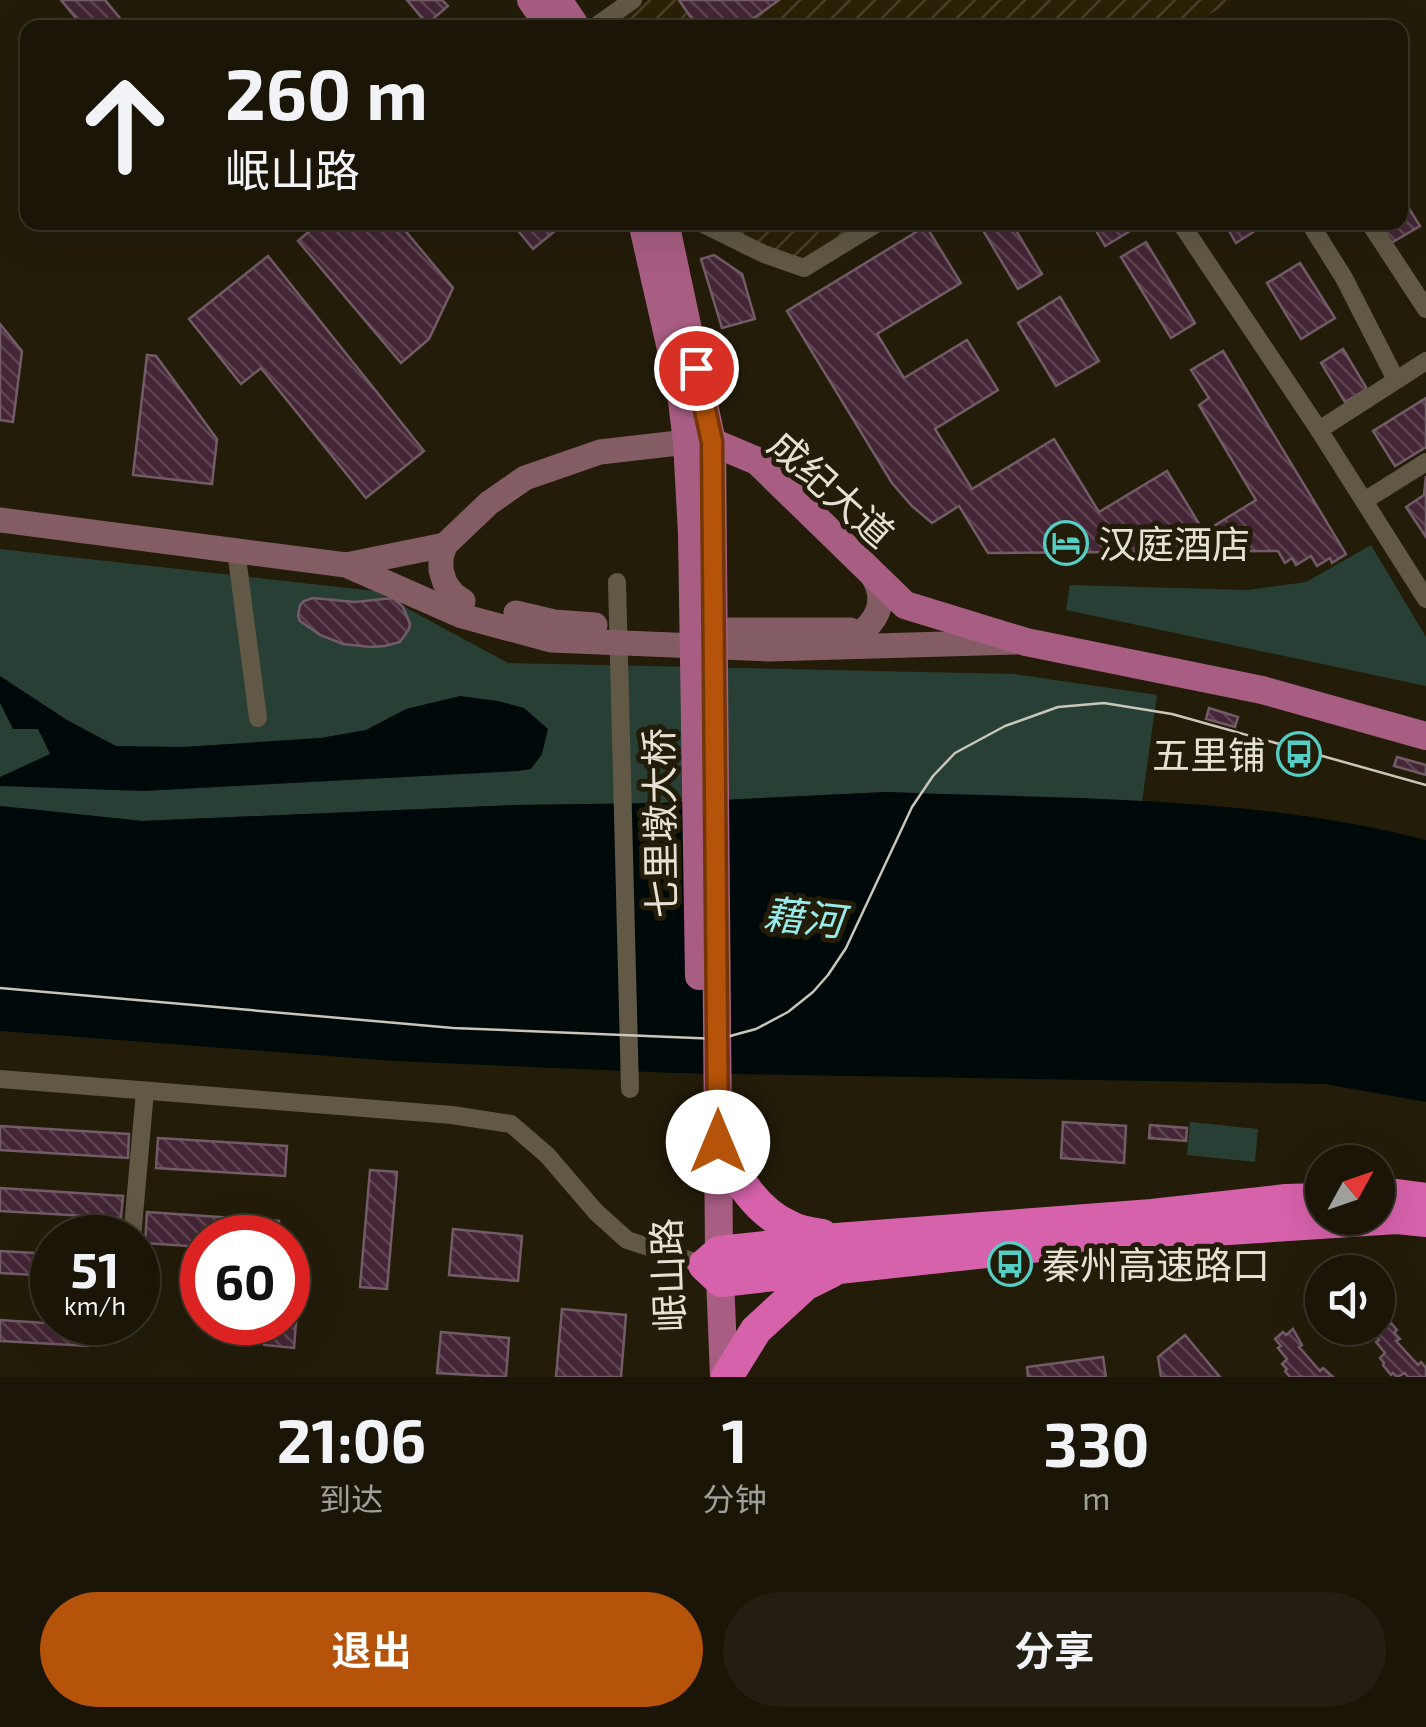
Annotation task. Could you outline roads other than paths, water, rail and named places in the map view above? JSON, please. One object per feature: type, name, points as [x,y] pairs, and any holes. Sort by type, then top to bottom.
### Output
[{"type":"highway","points":[[712,1121],[737,1180],[762,1209],[838,1253],[1397,1218],[1426,1221]]},
{"type":"highway","points":[[1395,1195],[1426,1199]]},
{"type":"highway","points":[[715,1266],[1305,1199]]},
{"type":"highway","points":[[726,1377],[756,1330],[838,1253]]},
{"type":"main road","points":[[644,230],[681,394],[699,442]]},
{"type":"main road","points":[[665,230],[699,442]]},
{"type":"main road","points":[[464,601],[452,594],[445,583],[441,557],[445,545],[489,503],[525,478],[600,452],[699,442]]},
{"type":"main road","name":"七里墩大桥","points":[[699,442],[712,1121]]},
{"type":"main road","name":"成纪大道","points":[[699,442],[758,461],[905,605],[976,627],[1266,675],[1426,718]]},
{"type":"main road","name":"成纪大道","points":[[699,442],[764,447],[804,480],[852,535],[908,589],[1022,634],[1262,690],[1426,736]]},
{"type":"main road","points":[[0,520],[356,563],[464,601],[554,622],[640,629],[976,627]]},
{"type":"main road","points":[[356,563],[445,545]]},
{"type":"main road","points":[[356,563],[462,616],[552,640],[769,649],[1022,634]]},
{"type":"main road","points":[[864,630],[878,614],[881,603],[870,572]]},
{"type":"main road","name":"岷山路","points":[[712,1121],[715,1266],[726,1377]]},
{"type":"main road","name":"岷山路","points":[[707,1377],[715,1266]]},
{"type":"street","points":[[604,20],[632,0]]},
{"type":"street","points":[[715,230],[804,268],[866,230]]},
{"type":"street","points":[[1185,230],[1426,599]]},
{"type":"street","points":[[1314,230],[1344,278],[1396,380]]},
{"type":"street","points":[[1374,230],[1426,309]]},
{"type":"street","points":[[1319,430],[1426,361]]},
{"type":"street","points":[[1364,502],[1426,462]]},
{"type":"street","points":[[236,550],[258,718]]},
{"type":"street","points":[[617,582],[630,1089]]},
{"type":"street","points":[[0,1080],[433,1114],[512,1124],[547,1155],[596,1212],[627,1240],[715,1266]]},
{"type":"street","points":[[134,1215],[145,1091]]},
{"type":"water","points":[[0,676],[67,720],[116,746],[183,747],[320,738],[366,730],[406,709],[460,696],[524,708],[548,729],[542,754],[531,769],[518,771],[143,791],[0,786],[0,777],[50,754],[38,729],[13,729],[0,703]]},
{"type":"water","name":"藉河","points":[[887,792],[1091,798],[1226,807],[1360,825],[1426,840],[1426,1102],[1325,1084],[674,1073],[394,1061],[0,1031],[0,806],[142,821]]},
{"type":"tram line","points":[[0,988],[453,1028],[719,1039],[756,1029],[788,1012],[813,992],[846,948],[912,807],[933,776],[955,753],[1005,726],[1058,707],[1104,703],[1172,714],[1426,785]]},
{"type":"place","name":"汉庭酒店","points":[[1066,543]]},
{"type":"place","name":"五里铺","points":[[1299,754]]},
{"type":"place","name":"秦州高速路口","points":[[1010,1264]]}]
